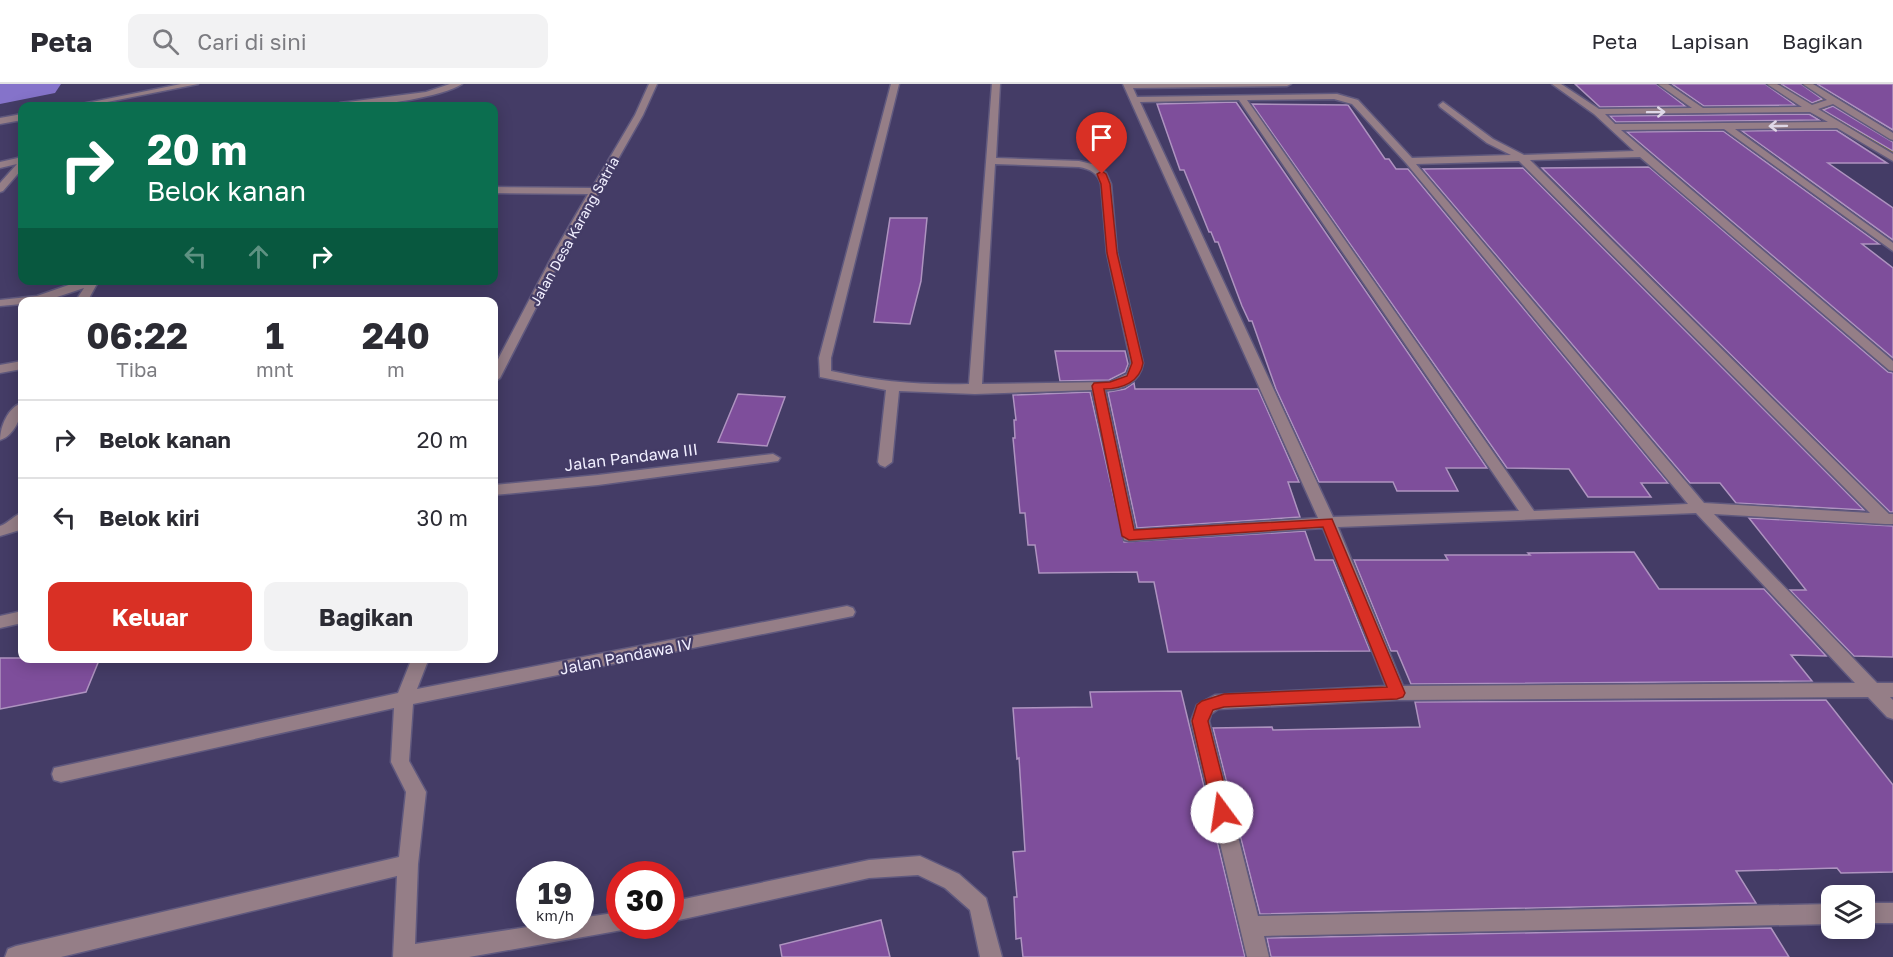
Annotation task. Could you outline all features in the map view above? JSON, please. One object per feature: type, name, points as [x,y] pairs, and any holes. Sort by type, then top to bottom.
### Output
[{"type":"street","points":[[124,102],[194,84]]},
{"type":"street","points":[[375,102],[427,94],[458,84]]},
{"type":"street","name":"Jalan Desa Karang Satria","points":[[498,370],[561,249],[597,191],[639,115],[653,84]]},
{"type":"street","points":[[895,84],[823,370],[829,376],[893,387],[975,390],[1111,386],[1131,379],[1136,372],[1137,363],[1112,253],[1105,179],[1095,168],[1088,165],[989,161]]},
{"type":"street","points":[[975,390],[996,84]]},
{"type":"street","points":[[1287,84],[1128,85],[1328,522],[1397,693]]},
{"type":"street","points":[[1557,84],[1598,112],[1642,154],[1893,367]]},
{"type":"street","points":[[1662,84],[1702,111]]},
{"type":"street","points":[[1771,84],[1893,158]]},
{"type":"street","points":[[1807,84],[1893,136]]},
{"type":"street","points":[[420,102],[427,94]]},
{"type":"street","points":[[1136,100],[1335,96],[1348,98],[1355,102],[1409,161],[1700,508],[1884,690],[1893,712]]},
{"type":"street","points":[[1242,99],[1530,516]]},
{"type":"street","points":[[1598,112],[1810,109],[1833,101]]},
{"type":"street","points":[[1443,105],[1490,141],[1520,156],[1889,519]]},
{"type":"street","points":[[0,121],[18,118]]},
{"type":"street","points":[[1726,126],[1893,248]]},
{"type":"street","points":[[1615,127],[1840,126],[1893,128]]},
{"type":"street","points":[[1409,161],[1642,154]]},
{"type":"street","points":[[0,165],[18,163]]},
{"type":"street","points":[[0,189],[18,167]]},
{"type":"street","points":[[498,190],[597,191]]},
{"type":"street","points":[[44,297],[81,285]]},
{"type":"street","points":[[0,303],[18,301]]},
{"type":"street","points":[[0,369],[18,366]]},
{"type":"street","points":[[1098,386],[1129,536],[1328,522],[1700,508],[1889,519]]},
{"type":"street","points":[[885,462],[893,387]]},
{"type":"street","points":[[0,436],[18,411]]},
{"type":"street","name":"Jalan Pandawa III","points":[[498,490],[598,480],[773,458]]},
{"type":"street","points":[[0,531],[15,526],[18,523]]},
{"type":"street","name":"Jalan Pandawa IV","points":[[61,774],[404,699],[848,612]]},
{"type":"street","points":[[0,621],[18,618]]},
{"type":"street","points":[[419,663],[404,699],[400,762],[416,792],[408,864],[404,957],[606,924]]},
{"type":"street","points":[[1258,957],[1200,721],[1203,710],[1215,702],[1397,693],[1884,690]]},
{"type":"street","points":[[16,957],[408,864]]},
{"type":"street","points":[[684,909],[869,869],[920,866],[952,882],[979,905],[991,957]]},
{"type":"street","points":[[1875,913],[1893,913]]},
{"type":"street","points":[[1250,926],[1821,914]]},
{"type":"shaded area","points":[[1771,84],[1807,84],[1893,137],[1893,158]]},
{"type":"building","points":[[1575,84],[1656,84],[1685,106],[1600,107]]},
{"type":"building","points":[[1672,84],[1765,84],[1795,105],[1704,106]]},
{"type":"building","points":[[1781,84],[1801,84],[1822,99],[1812,103]]},
{"type":"building","points":[[1817,84],[1893,84],[1893,130]]},
{"type":"building","points":[[1236,102],[1487,468],[1446,468],[1458,491],[1397,491],[1393,482],[1319,482],[1276,389],[1252,321],[1249,321],[1242,306],[1218,242],[1215,242],[1209,232],[1184,170],[1180,170],[1157,104]]},
{"type":"building","points":[[1252,104],[1348,105],[1385,159],[1389,159],[1396,169],[1408,169],[1668,483],[1641,483],[1651,497],[1588,497],[1569,469],[1507,468]]},
{"type":"building","points":[[1833,106],[1893,142],[1893,151],[1823,110]]},
{"type":"building","points":[[1809,114],[1819,120],[1616,122],[1610,116]]},
{"type":"building","points":[[1836,130],[1887,163],[1828,163],[1893,208],[1893,240],[1742,131]]},
{"type":"building","points":[[1723,131],[1879,244],[1862,244],[1893,268],[1893,358],[1627,132]]},
{"type":"building","points":[[1649,167],[1888,372],[1893,373],[1893,512],[1890,512],[1542,168]]},
{"type":"building","points":[[1523,168],[1864,510],[1736,503],[1720,483],[1690,483],[1423,169]]},
{"type":"building","points":[[890,218],[927,218],[921,281],[910,324],[874,322]]},
{"type":"building","points":[[1055,351],[1125,351],[1128,364],[1125,372],[1109,380],[1060,381]]},
{"type":"building","points":[[1134,383],[1135,389],[1258,389],[1299,482],[1288,482],[1300,517],[1137,528],[1108,392],[1125,389]]},
{"type":"building","points":[[1090,392],[1124,542],[1305,531],[1315,560],[1333,560],[1370,651],[1168,652],[1154,582],[1139,582],[1137,572],[1039,573],[1035,545],[1028,545],[1025,513],[1020,513],[1013,438],[1015,438],[1014,420],[1016,420],[1013,395]]},
{"type":"building","points":[[738,394],[785,397],[767,446],[718,442]]},
{"type":"building","points":[[1749,518],[1893,526],[1893,657],[1854,656],[1790,590],[1806,590]]},
{"type":"building","points":[[1634,552],[1659,589],[1764,589],[1826,656],[1791,655],[1812,681],[1411,684],[1397,651],[1391,651],[1354,560],[1448,560],[1445,555]]},
{"type":"building","points":[[0,658],[18,658],[18,663],[98,663],[86,692],[0,709]]},
{"type":"building","points":[[1181,691],[1245,957],[1023,957],[1021,938],[1016,939],[1014,897],[1017,897],[1013,852],[1025,851],[1013,708],[1092,707],[1090,692]]},
{"type":"building","points":[[1826,700],[1893,785],[1893,872],[1841,873],[1837,868],[1736,871],[1756,903],[1260,914],[1213,728],[1272,727],[1273,730],[1420,727],[1415,702]]},
{"type":"building","points":[[881,920],[890,957],[782,957],[780,945]]},
{"type":"building","points":[[1771,928],[1789,957],[1271,957],[1267,938]]},
{"type":"waterway","points":[[0,92],[41,84]]},
{"type":"route","points":[[1102,174],[1106,184],[1112,253],[1137,363],[1136,372],[1131,379],[1111,386],[1098,386],[1129,536],[1328,522],[1397,693],[1224,701],[1208,705],[1203,710],[1200,721],[1222,812]]}]
